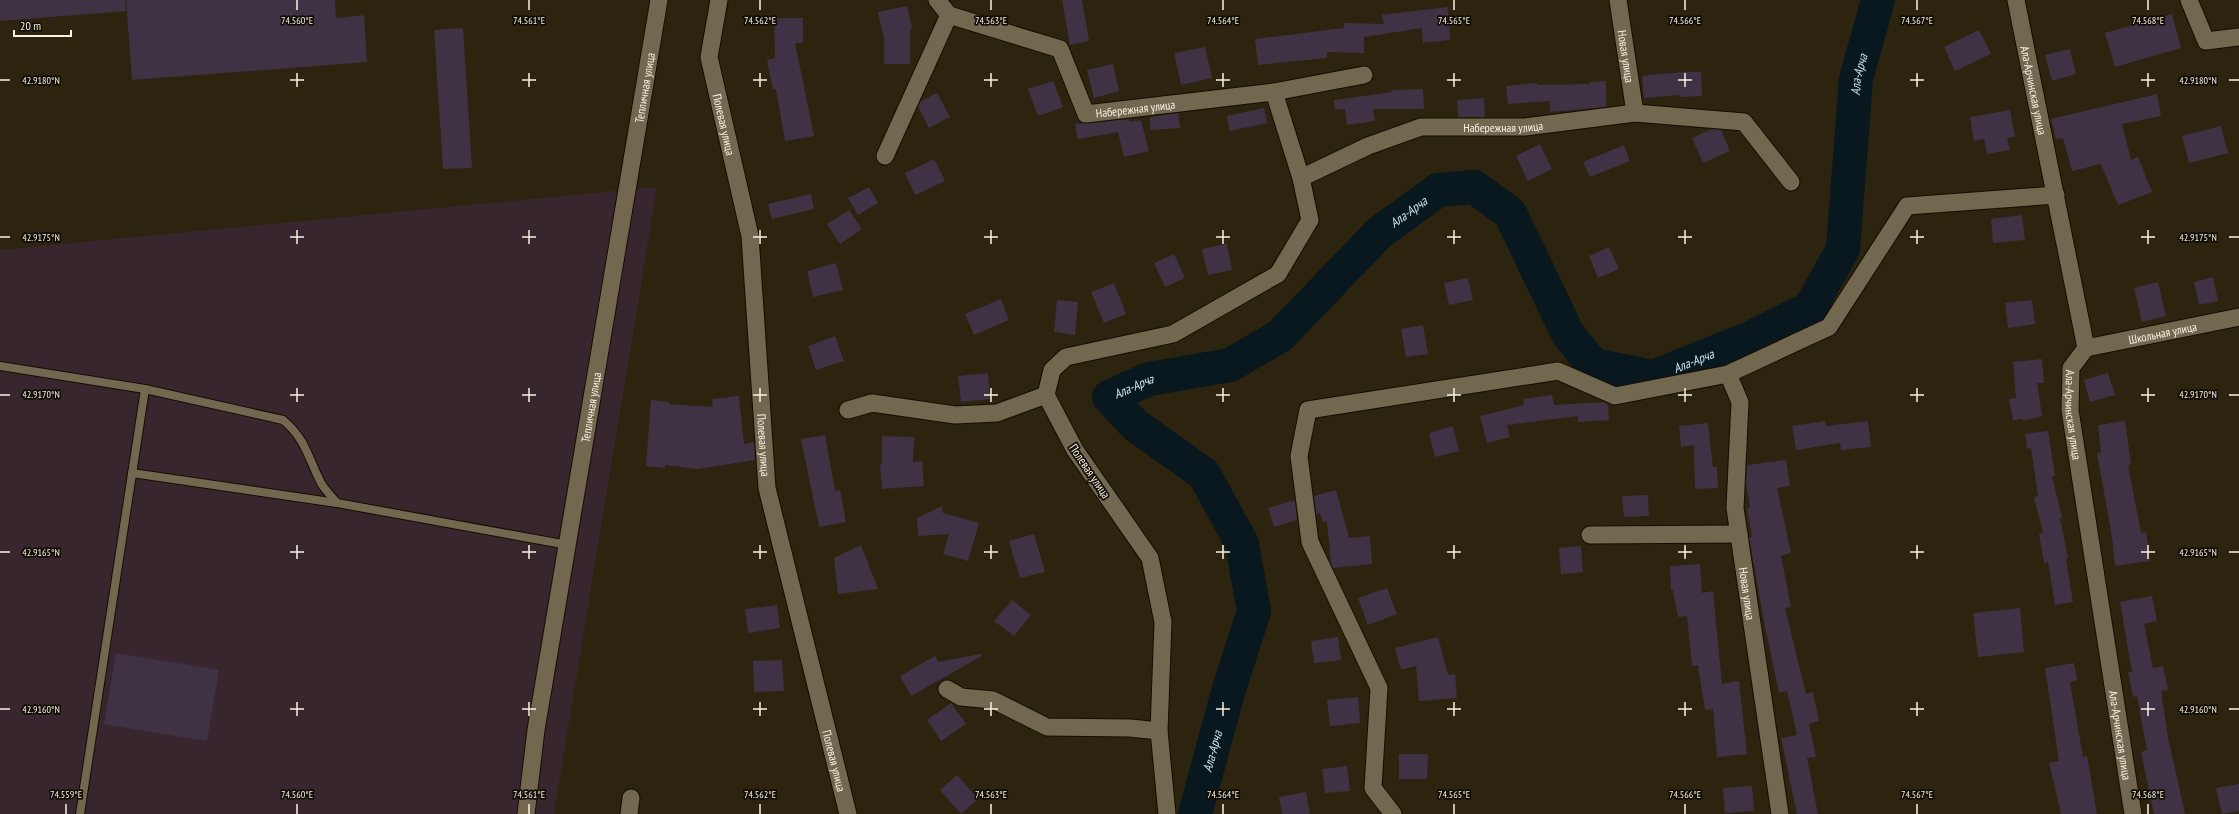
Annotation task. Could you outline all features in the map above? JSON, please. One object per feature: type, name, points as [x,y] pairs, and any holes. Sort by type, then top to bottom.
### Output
[{"type":"street","name":"Тепличная улица","points":[[526,814],[536,730],[659,0]]},
{"type":"street","name":"Полевая улица","points":[[719,0],[709,57],[750,236],[767,488],[848,814]]},
{"type":"street","points":[[885,156],[949,14],[937,0]]},
{"type":"street","name":"Новая улица","points":[[1618,0],[1635,113]]},
{"type":"street","name":"Ала-Арчинская улица","points":[[2016,0],[2086,348],[2071,368],[2070,410],[2133,814]]},
{"type":"street","points":[[2189,0],[2206,41],[2239,37]]},
{"type":"street","name":"Набережная улица","points":[[949,14],[1060,48],[1086,114],[1274,92],[1364,75]]},
{"type":"street","points":[[848,410],[872,403],[955,416],[997,413],[1046,395],[1052,370],[1066,357],[1173,334],[1278,274],[1310,220],[1301,178],[1274,92]]},
{"type":"street","name":"Набережная улица","points":[[1301,178],[1368,146],[1421,127],[1524,127],[1635,113],[1744,122],[1791,182]]},
{"type":"street","points":[[1393,814],[1373,788],[1379,688],[1310,542],[1298,456],[1308,410],[1558,371],[1615,396],[1728,374],[1829,327],[1907,206],[2056,195]]},
{"type":"street","name":"Школьная улица","points":[[2086,348],[2239,317]]},
{"type":"street","name":"Новая улица","points":[[1728,374],[1740,402],[1735,508],[1780,814]]},
{"type":"street","name":"Полевая улица","points":[[1046,395],[1075,450],[1150,558],[1163,622],[1159,732],[1167,814]]},
{"type":"street","points":[[1590,535],[1739,534]]},
{"type":"street","points":[[947,689],[961,697],[993,700],[1047,727],[1130,728],[1159,732]]},
{"type":"lane","points":[[0,366],[144,389],[283,420],[294,429],[304,444],[322,484],[337,503]]},
{"type":"lane","points":[[80,814],[144,389]]},
{"type":"lane","points":[[132,473],[337,503],[568,545]]},
{"type":"shaded area","points":[[657,187],[554,814],[0,814],[0,250]]},
{"type":"building","points":[[0,0],[125,0],[126,11],[0,21]]},
{"type":"building","points":[[126,0],[335,0],[336,18],[364,15],[367,62],[132,80]]},
{"type":"building","points":[[1062,0],[1082,0],[1089,41],[1070,45]]},
{"type":"building","points":[[907,6],[912,28],[910,29],[910,64],[884,64],[884,39],[878,12]]},
{"type":"building","points":[[1448,7],[1450,40],[1423,43],[1422,28],[1364,37],[1364,53],[1327,52],[1327,58],[1258,65],[1255,39],[1344,28],[1344,23],[1384,24],[1382,15]]},
{"type":"building","points":[[2172,14],[2181,48],[2115,67],[2105,33]]},
{"type":"building","points":[[774,18],[803,18],[803,43],[795,43],[814,136],[785,141],[776,89],[773,90],[767,60],[775,58]]},
{"type":"building","points":[[463,28],[472,168],[443,169],[434,30]]},
{"type":"building","points":[[1979,30],[1991,54],[1955,71],[1944,47]]},
{"type":"building","points":[[1205,47],[1212,78],[1181,85],[1174,53]]},
{"type":"building","points":[[2070,49],[2076,74],[2052,81],[2045,55]]},
{"type":"building","points":[[1113,64],[1119,91],[1094,98],[1087,70]]},
{"type":"building","points":[[1682,72],[1701,72],[1702,96],[1680,97],[1680,95],[1644,98],[1642,76]]},
{"type":"building","points":[[1053,81],[1063,107],[1038,116],[1028,89]]},
{"type":"building","points":[[1606,81],[1606,107],[1550,112],[1550,101],[1508,104],[1506,86],[1537,83],[1537,85],[1590,84],[1590,82]]},
{"type":"building","points":[[1423,89],[1424,109],[1373,109],[1375,121],[1347,125],[1345,109],[1335,110],[1334,100],[1392,92],[1392,90]]},
{"type":"building","points":[[937,93],[950,117],[929,128],[918,106],[921,101]]},
{"type":"building","points":[[2157,94],[2161,116],[2122,124],[2131,160],[2138,157],[2152,192],[2118,205],[2101,164],[2072,171],[2063,138],[2056,139],[2051,119]]},
{"type":"building","points":[[1484,98],[1485,117],[1458,117],[1457,100]]},
{"type":"building","points":[[1264,108],[1267,123],[1230,131],[1227,116]]},
{"type":"building","points":[[2010,110],[2015,137],[2007,138],[2010,150],[1987,154],[1984,139],[1974,141],[1970,117]]},
{"type":"building","points":[[1178,113],[1180,128],[1150,130],[1150,117]]},
{"type":"building","points":[[1129,119],[1129,122],[1141,120],[1149,151],[1124,157],[1118,132],[1078,139],[1075,124]]},
{"type":"building","points":[[2221,126],[2228,153],[2189,163],[2182,136]]},
{"type":"building","points":[[1712,129],[1721,130],[1730,151],[1703,163],[1692,138]]},
{"type":"building","points":[[1540,144],[1552,169],[1528,181],[1516,156]]},
{"type":"building","points":[[1624,145],[1630,161],[1590,177],[1583,162]]},
{"type":"building","points":[[934,159],[945,181],[915,195],[905,173]]},
{"type":"building","points":[[869,187],[878,203],[858,215],[848,198]]},
{"type":"building","points":[[811,194],[814,209],[772,219],[768,204]]},
{"type":"building","points":[[849,210],[862,229],[840,244],[827,224]]},
{"type":"building","points":[[2022,215],[2025,240],[1993,243],[1991,219]]},
{"type":"building","points":[[1227,244],[1232,270],[1208,275],[1202,249]]},
{"type":"building","points":[[1609,247],[1619,269],[1598,278],[1589,256]]},
{"type":"building","points":[[1174,254],[1185,278],[1165,287],[1154,263]]},
{"type":"building","points":[[836,263],[843,290],[813,297],[807,271]]},
{"type":"building","points":[[2213,277],[2218,301],[2199,305],[2194,282]]},
{"type":"building","points":[[1468,278],[1473,300],[1449,305],[1444,283]]},
{"type":"building","points":[[2158,282],[2166,316],[2142,322],[2134,288]]},
{"type":"building","points":[[1114,283],[1126,314],[1104,323],[1091,292]]},
{"type":"building","points":[[1001,299],[1009,320],[974,335],[965,314]]},
{"type":"building","points":[[1057,300],[1078,302],[1075,335],[1054,332]]},
{"type":"building","points":[[2032,300],[2035,324],[2008,328],[2005,303]]},
{"type":"building","points":[[1423,325],[1428,354],[1406,357],[1401,329]]},
{"type":"building","points":[[835,336],[844,361],[816,370],[808,346]]},
{"type":"building","points":[[2042,359],[2044,383],[2037,383],[2042,416],[2023,421],[2023,419],[2013,420],[2009,399],[2016,398],[2013,362]]},
{"type":"building","points":[[988,373],[990,399],[961,402],[958,376]]},
{"type":"building","points":[[2108,373],[2115,395],[2090,402],[2084,380]]},
{"type":"building","points":[[1552,395],[1554,405],[1603,402],[1608,404],[1609,420],[1578,422],[1578,416],[1507,425],[1510,437],[1487,443],[1480,416],[1524,405],[1523,399]]},
{"type":"building","points":[[739,396],[744,444],[754,442],[755,460],[697,469],[665,465],[665,468],[646,466],[651,400],[669,402],[669,404],[713,407],[712,399]]},
{"type":"building","points":[[1825,421],[1826,426],[1868,421],[1871,447],[1841,450],[1840,443],[1796,450],[1792,426]]},
{"type":"building","points":[[2125,421],[2131,464],[2128,465],[2141,533],[2146,532],[2150,561],[2115,566],[2112,537],[2097,453],[2101,452],[2098,425]]},
{"type":"building","points":[[1708,423],[1713,467],[1717,467],[1718,488],[1695,489],[1694,445],[1681,447],[1679,426]]},
{"type":"building","points":[[1453,426],[1459,451],[1435,457],[1429,433]]},
{"type":"building","points":[[2048,431],[2055,476],[2052,476],[2062,517],[2060,518],[2068,558],[2066,559],[2073,602],[2055,605],[2048,562],[2044,563],[2039,534],[2043,533],[2034,497],[2038,496],[2031,448],[2027,449],[2025,434]]},
{"type":"building","points":[[825,435],[835,491],[840,490],[846,522],[819,527],[801,439]]},
{"type":"building","points":[[882,436],[914,437],[913,462],[922,461],[924,486],[882,489],[880,464],[882,464]]},
{"type":"building","points":[[1786,460],[1790,486],[1777,488],[1791,553],[1781,556],[1791,607],[1785,608],[1806,694],[1813,692],[1819,721],[1809,724],[1816,757],[1807,758],[1818,814],[1797,814],[1781,738],[1797,735],[1787,691],[1779,693],[1764,622],[1749,537],[1752,537],[1747,509],[1750,508],[1746,483],[1747,465]]},
{"type":"building","points":[[1336,490],[1349,538],[1370,536],[1372,564],[1333,568],[1331,563],[1327,521],[1323,522],[1320,513],[1316,514],[1314,496]]},
{"type":"building","points":[[1648,495],[1649,516],[1624,517],[1622,496]]},
{"type":"building","points":[[1291,501],[1295,502],[1297,520],[1274,527],[1268,508]]},
{"type":"building","points":[[942,506],[943,513],[979,523],[968,561],[943,554],[949,534],[918,536],[917,518]]},
{"type":"building","points":[[1034,534],[1045,572],[1020,578],[1009,541]]},
{"type":"building","points":[[861,545],[878,589],[838,594],[834,558]]},
{"type":"building","points":[[1581,546],[1583,572],[1561,574],[1559,548]]},
{"type":"building","points":[[1700,564],[1702,593],[1713,591],[1722,684],[1739,681],[1747,754],[1717,757],[1713,709],[1705,710],[1698,665],[1692,666],[1687,616],[1678,617],[1673,590],[1671,590],[1670,566]]},
{"type":"building","points":[[1387,588],[1397,614],[1368,625],[1358,598]]},
{"type":"building","points":[[2152,596],[2157,621],[2144,624],[2153,668],[2163,666],[2168,690],[2161,691],[2168,737],[2185,814],[2154,814],[2141,752],[2147,750],[2137,696],[2133,697],[2128,672],[2132,672],[2120,602]]},
{"type":"building","points":[[1012,600],[1031,615],[1014,636],[994,621]]},
{"type":"building","points":[[777,605],[780,628],[748,633],[745,609]]},
{"type":"building","points":[[2020,608],[2024,652],[1978,657],[1973,613]]},
{"type":"building","points":[[1338,637],[1341,660],[1314,663],[1311,641]]},
{"type":"building","points":[[1438,637],[1448,675],[1455,674],[1457,698],[1419,701],[1416,666],[1401,670],[1395,648]]},
{"type":"building","points":[[116,653],[219,670],[207,741],[104,724]]},
{"type":"building","points":[[981,654],[982,656],[911,696],[900,676],[935,656],[938,662]]},
{"type":"building","points":[[782,660],[784,691],[754,692],[753,661]]},
{"type":"building","points":[[2074,663],[2077,680],[2070,682],[2083,757],[2087,756],[2097,814],[2061,814],[2049,763],[2059,761],[2045,668]]},
{"type":"building","points":[[1358,697],[1360,723],[1330,726],[1327,700]]},
{"type":"building","points":[[951,703],[966,724],[941,741],[927,720]]},
{"type":"building","points":[[1399,754],[1428,754],[1427,779],[1399,779]]},
{"type":"building","points":[[1347,766],[1350,791],[1325,793],[1322,769]]},
{"type":"building","points":[[957,775],[978,799],[961,814],[940,790]]},
{"type":"building","points":[[2239,784],[2239,811],[2222,814],[2216,788]]},
{"type":"building","points":[[1752,786],[1754,811],[1725,813],[1723,788]]},
{"type":"building","points":[[1306,792],[1310,814],[1282,814],[1279,797]]},
{"type":"waterway","name":"Ала-Арча","points":[[1195,814],[1228,692],[1254,611],[1242,544],[1204,474],[1135,425],[1109,397],[1149,379],[1230,365],[1280,336],[1379,233],[1438,190],[1474,187],[1510,213],[1568,334],[1593,365],[1653,377],[1750,338],[1810,308],[1843,249],[1856,79],[1878,0]]}]
